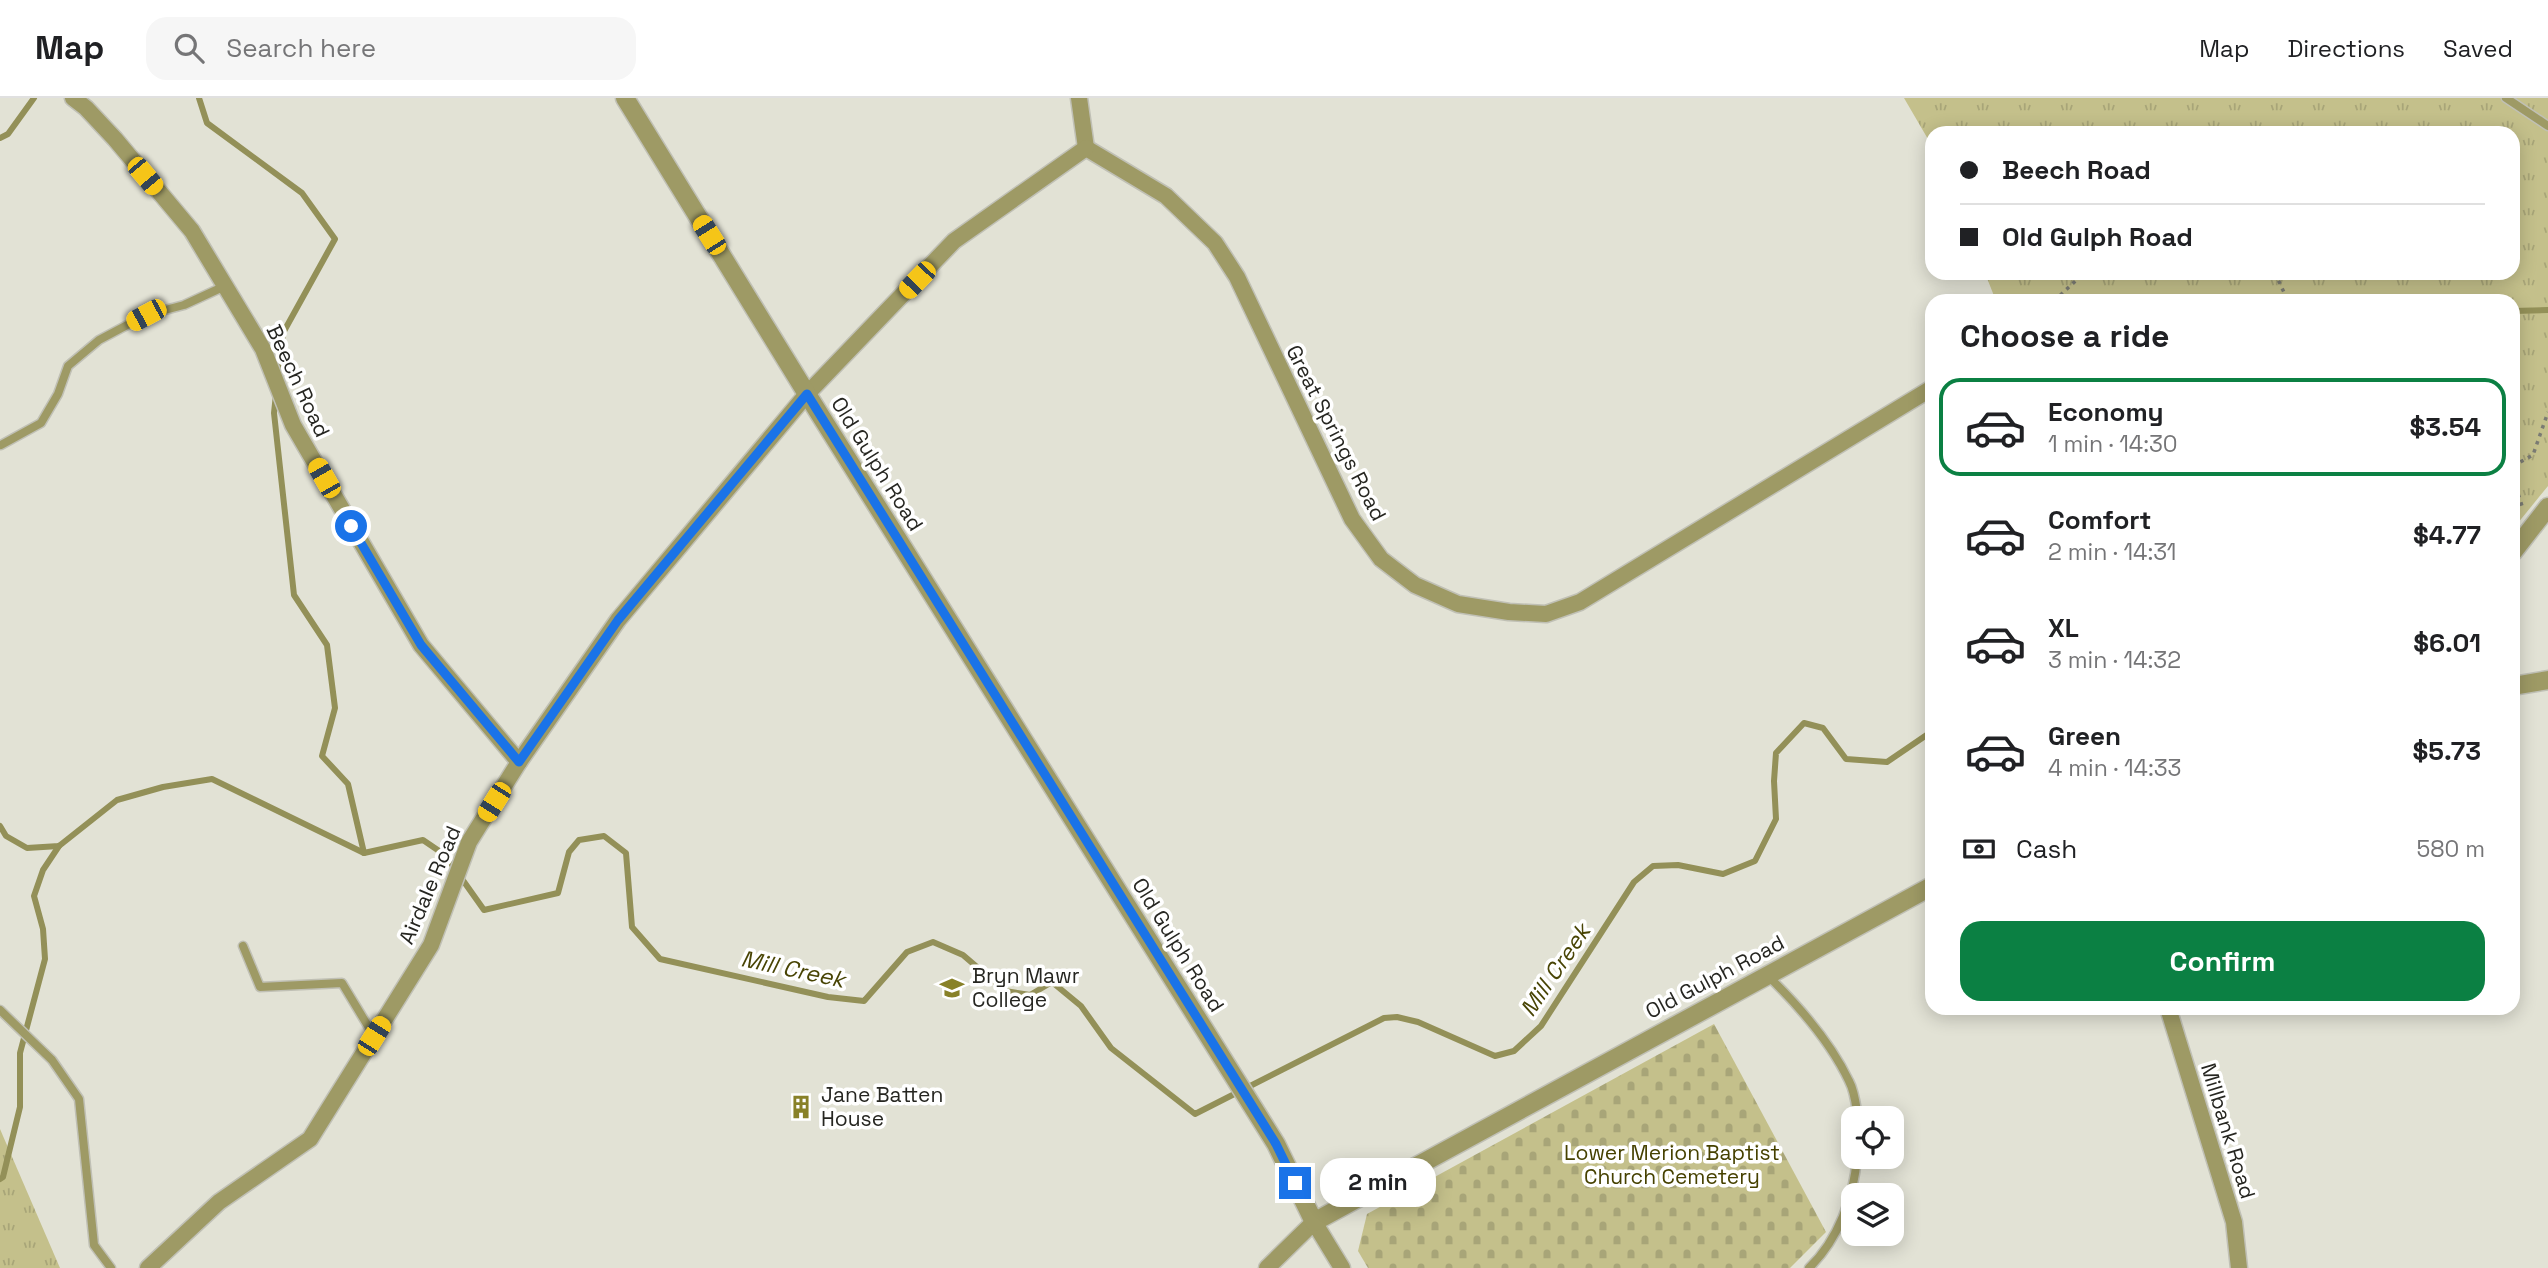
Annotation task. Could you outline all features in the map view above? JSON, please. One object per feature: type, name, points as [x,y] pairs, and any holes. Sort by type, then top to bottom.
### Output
[{"type":"street","name":"Old Gulph Road","points":[[625,98],[1276,1144],[1314,1222],[1925,890]]},
{"type":"street","points":[[807,394],[954,242],[1086,148],[1079,98]]},
{"type":"street","name":"Beech Road","points":[[80,103],[191,231],[263,349],[293,425],[421,645],[519,762]]},
{"type":"street","name":"Great Springs Road","points":[[1086,148],[1166,196],[1215,243],[1237,277],[1352,519],[1381,559],[1415,585],[1458,604],[1509,612],[1545,614],[1580,602],[1925,392]]},
{"type":"street","name":"Airdale Road","points":[[148,1268],[219,1202],[310,1139],[431,945],[469,842],[519,762],[618,620],[807,394]]},
{"type":"street","points":[[2520,543],[2548,507]]},
{"type":"street","points":[[2520,685],[2548,680]]},
{"type":"street","name":"Millbank Road","points":[[2170,1015],[2234,1222],[2239,1268]]},
{"type":"street","points":[[1266,1268],[1314,1222],[1342,1268]]},
{"type":"lane","points":[[2506,98],[2548,126]]},
{"type":"lane","points":[[1,445],[41,423],[58,394],[68,366],[99,340],[146,315],[184,305],[225,286]]},
{"type":"lane","points":[[243,946],[260,987],[342,983],[374,1036]]},
{"type":"lane","points":[[1767,975],[1797,1005],[1826,1042],[1850,1083],[1855,1106]]},
{"type":"lane","points":[[0,1010],[52,1060],[79,1099],[94,1245],[111,1268]]},
{"type":"lane","points":[[1809,1268],[1818,1260],[1843,1218],[1856,1169]]},
{"type":"path","points":[[2062,294],[2076,280]]},
{"type":"path","points":[[2520,462],[2533,454],[2548,412]]},
{"type":"path","points":[[2520,499],[2530,529]]},
{"type":"green space","points":[[1904,98],[2548,98],[2548,486],[2520,520],[2520,294],[1993,294],[1988,280],[2520,280],[2520,126],[1925,126],[1925,134]]},
{"type":"green space","name":"Lower Merion Baptist Church Cemetery","points":[[1714,1024],[1826,1232],[1790,1268],[1368,1268],[1358,1251],[1367,1214]]},
{"type":"green space","points":[[0,1129],[60,1268],[0,1268]]},
{"type":"waterway","points":[[0,138],[8,134],[34,98]]},
{"type":"waterway","points":[[199,98],[207,123],[302,193],[335,239],[283,333],[278,376]]},
{"type":"waterway","name":"Mill Creek","points":[[2520,311],[2548,310]]},
{"type":"waterway","points":[[276,394],[274,413],[294,595],[327,645],[335,708],[322,756],[348,784],[364,853]]},
{"type":"waterway","name":"Mill Creek","points":[[0,826],[6,836],[27,848],[59,846],[117,800],[163,787],[212,779],[364,853],[423,840],[445,855],[484,910],[558,893],[569,852],[579,840],[604,836],[626,853],[632,927],[660,959],[828,997],[864,1001],[907,952],[933,942],[963,955],[1005,991],[1030,995],[1052,982],[1081,1006],[1111,1048],[1195,1114],[1384,1018],[1397,1017],[1418,1022],[1495,1056],[1514,1051],[1541,1026],[1634,882],[1653,866],[1678,865],[1723,874],[1755,861],[1776,819],[1776,753],[1804,723],[1823,728],[1846,759],[1887,762],[1925,736]]},
{"type":"waterway","points":[[0,1179],[3,1177],[20,1107],[20,1053],[45,959],[43,929],[34,896],[43,870],[59,846]]},
{"type":"place","name":"Bryn Mawr College","points":[[952,988]]},
{"type":"place","name":"Jane Batten House","points":[[801,1107]]},
{"type":"route","points":[[351,526],[421,645],[519,762],[618,620],[807,394],[1276,1144],[1295,1183]]}]
